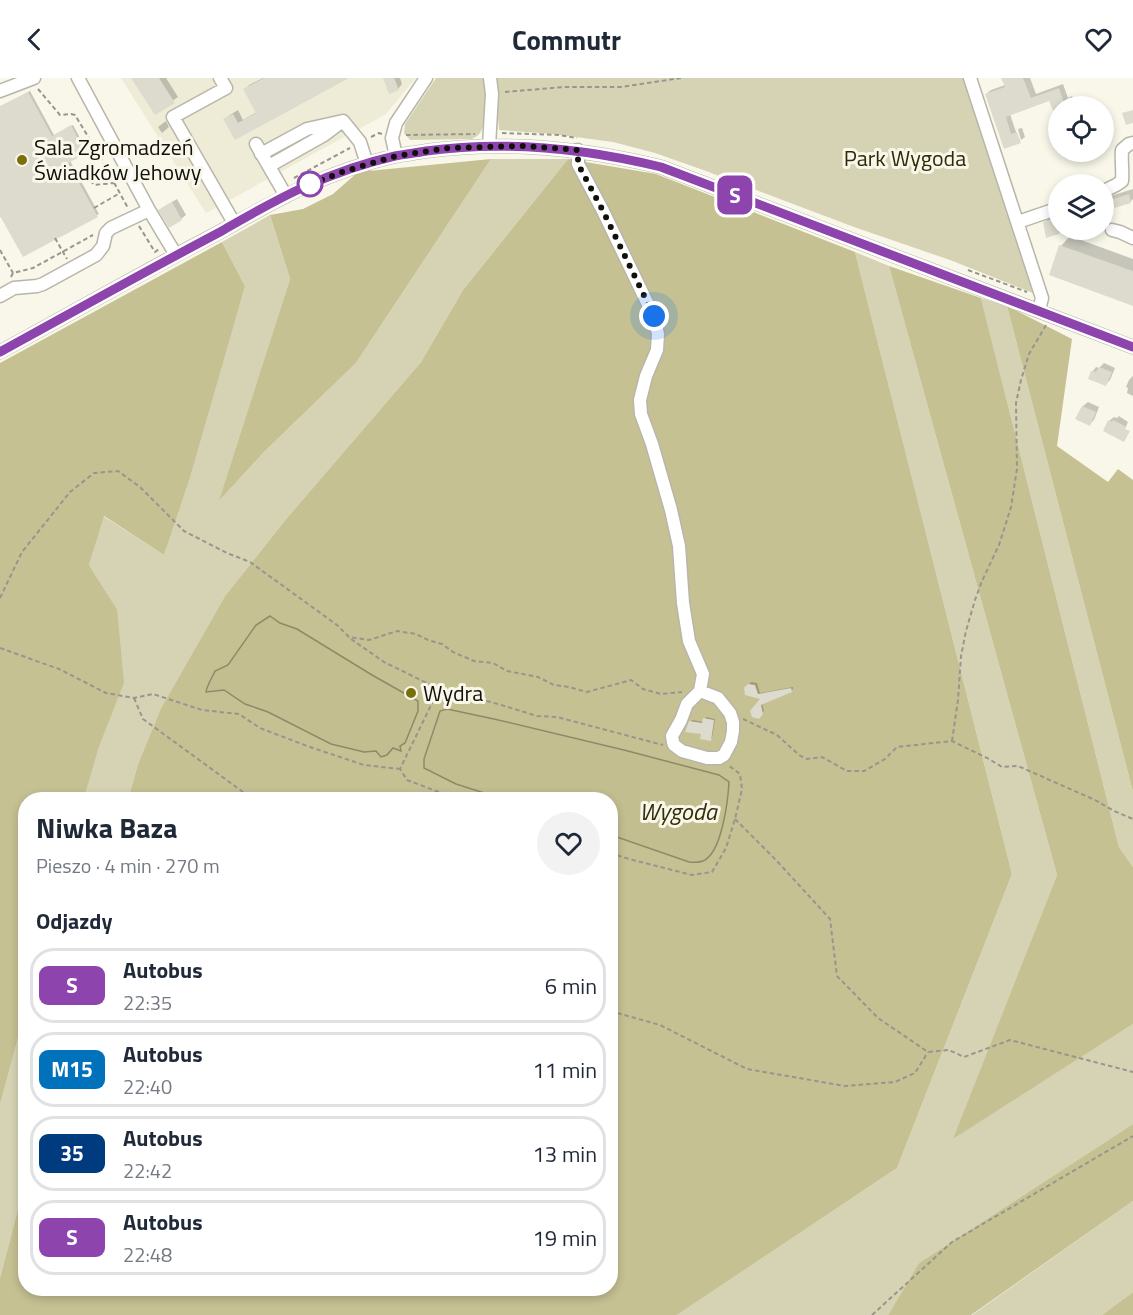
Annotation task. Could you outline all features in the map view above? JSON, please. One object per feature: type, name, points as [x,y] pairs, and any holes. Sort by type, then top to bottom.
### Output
[{"type":"street","points":[[78,78],[149,210],[176,255]]},
{"type":"street","points":[[220,78],[226,88],[173,117],[234,223]]},
{"type":"street","points":[[396,156],[392,138],[396,123],[426,78]]},
{"type":"street","points":[[489,146],[492,94],[490,78]]},
{"type":"street","points":[[970,78],[1042,298],[1038,310]]},
{"type":"street","points":[[0,91],[32,79]]},
{"type":"street","points":[[286,196],[259,149],[307,129],[343,121]]},
{"type":"street","points":[[343,121],[360,142],[367,164]]},
{"type":"street","points":[[269,166],[324,135],[343,121]]},
{"type":"street","points":[[1114,186],[1122,181],[1122,150],[1133,143]]},
{"type":"street","points":[[0,352],[234,223],[306,186],[396,156],[448,148],[489,146],[578,150],[661,167],[1133,347]]},
{"type":"street","points":[[578,150],[578,164],[654,316],[658,334],[657,350],[646,376],[640,400],[641,414],[665,488],[679,546],[683,603],[689,641],[703,674],[700,690],[687,704],[672,736],[674,745],[693,755],[719,758],[724,755],[731,742],[733,731],[730,713],[718,698],[700,690]]},
{"type":"street","points":[[0,296],[14,288],[43,284],[96,255],[103,246],[106,233],[111,228],[129,215],[149,210]]},
{"type":"street","points":[[1017,222],[1048,212]]},
{"type":"street","points":[[1114,231],[1133,238]]},
{"type":"path","points":[[492,94],[564,87],[621,87],[681,78]]},
{"type":"path","points":[[32,79],[60,115],[75,115],[129,209],[129,215],[146,239]]},
{"type":"path","points":[[98,153],[88,169],[91,182],[93,185],[114,183]]},
{"type":"path","points":[[94,208],[120,193]]},
{"type":"path","points":[[9,281],[13,273],[33,268],[93,235]]},
{"type":"path","points":[[55,238],[73,268]]},
{"type":"path","points":[[0,250],[13,273]]},
{"type":"path","points":[[952,741],[961,656],[966,632],[982,580],[999,545],[1011,507],[1017,469],[1016,403],[1021,380],[1029,354],[1053,315]]},
{"type":"path","points":[[0,598],[22,552],[70,492],[94,473],[118,471],[140,487],[184,531],[250,562],[384,662],[437,688],[537,716],[557,717],[660,745],[674,745]]},
{"type":"path","points":[[349,636],[369,640],[397,632],[416,634],[442,644],[453,652],[474,661],[493,663],[507,672],[538,677],[554,685],[587,692],[631,680],[643,689],[661,694],[700,690]]},
{"type":"path","points":[[0,648],[59,669],[105,693],[134,698],[153,694],[202,710],[239,714],[260,728],[307,746],[364,765],[400,769]]},
{"type":"path","points":[[400,769],[435,697],[437,688]]},
{"type":"path","points":[[134,698],[143,719],[243,792]]},
{"type":"path","points":[[730,713],[777,735],[799,755],[807,759],[822,757],[847,771],[864,771],[885,759],[897,747],[952,741],[1002,767],[1018,766],[1133,819]]},
{"type":"path","points":[[618,856],[692,875],[712,872],[726,848],[742,789],[740,774],[719,758]]},
{"type":"path","points":[[400,769],[407,780],[439,792]]},
{"type":"path","points":[[735,819],[830,919],[837,976],[878,1018],[928,1052],[949,1050],[964,1057],[1010,1040],[1133,1072]]},
{"type":"path","points":[[618,1013],[660,1025],[747,1069],[844,1086],[895,1082],[915,1073],[928,1052]]},
{"type":"path","points":[[872,1315],[952,1242],[1133,1136]]},
{"type":"shaded area","points":[[121,78],[416,78],[386,114],[206,213]]},
{"type":"shaded area","points":[[491,159],[356,363],[265,451],[219,501],[290,279],[270,215],[303,209],[333,194],[358,172]]},
{"type":"shaded area","points":[[568,159],[656,174],[855,252],[1012,874],[897,1168],[677,1315],[0,1315],[0,1278],[18,1209],[18,1296],[618,1296],[618,837],[689,862],[729,782],[719,775],[624,750],[447,709],[424,768],[456,784],[481,792],[130,792],[138,764],[161,708],[225,596],[287,518],[421,362],[463,290]],"holes":[[[280,623],[297,629],[418,701],[400,746],[364,752],[331,744],[268,712],[245,704],[224,690],[207,686],[215,671],[228,665],[256,626]]]},
{"type":"shaded area","points":[[222,242],[245,286],[190,477],[164,555],[104,516],[89,565],[117,609],[124,683],[98,749],[86,792],[18,792],[18,1038],[0,1105],[0,363]]},
{"type":"shaded area","points":[[889,266],[981,298],[1119,847],[1133,867],[1133,1024],[953,1139],[1057,875]]},
{"type":"shaded area","points":[[1007,306],[1072,339],[1057,446],[1108,482],[1118,469],[1133,480],[1133,792]]},
{"type":"shaded area","points":[[1133,1124],[1133,1201],[971,1315],[888,1315],[919,1263]]},
{"type":"shaded area","points":[[1133,1292],[1133,1315],[1102,1315]]},
{"type":"green space","points":[[436,78],[486,78],[485,119],[477,136],[471,139],[410,140],[404,133],[405,124]]},
{"type":"green space","name":"Park Wygoda","points":[[495,78],[964,78],[1033,293],[950,260],[655,153],[613,142],[499,130]]},
{"type":"green space","points":[[491,159],[568,159],[463,290],[421,362],[287,518],[225,596],[161,708],[138,764],[130,792],[86,792],[97,749],[117,609],[89,565],[103,516],[164,555],[245,286],[222,242],[270,215],[290,279],[220,500],[265,451],[356,363]]},
{"type":"green space","points":[[855,252],[889,266],[1057,875],[954,1138],[1133,1024],[1133,1124],[919,1263],[888,1315],[677,1315],[897,1168],[1012,874]]},
{"type":"green space","points":[[981,298],[1007,306],[1133,792],[1133,867],[1119,847]]},
{"type":"green space","points":[[18,1038],[18,1209],[0,1278],[0,1105]]},
{"type":"green space","points":[[1133,1201],[1133,1292],[1102,1315],[972,1315]]},
{"type":"water","points":[[270,616],[280,623],[297,629],[418,701],[418,711],[405,743],[400,746],[401,751],[393,748],[387,755],[381,757],[376,751],[364,752],[331,744],[268,712],[245,704],[224,690],[206,692],[215,671],[228,665],[256,625]]},
{"type":"water","name":"Wygoda","points":[[447,709],[494,719],[719,775],[729,782],[723,825],[715,848],[703,861],[689,862],[618,837],[618,792],[481,792],[456,784],[424,768],[424,759],[440,711]]},
{"type":"building","points":[[131,78],[159,78],[175,103],[155,115]]},
{"type":"building","points":[[264,78],[349,78],[235,140],[223,119],[233,114],[238,123],[256,113],[243,89]]},
{"type":"building","points":[[383,78],[394,78],[399,90],[389,94]]},
{"type":"building","points":[[1001,78],[1023,78],[1031,98],[1059,88],[1062,96],[1048,96],[1048,101],[1006,117],[1011,134],[1017,132],[1021,143],[1004,149],[985,94],[1005,87]]},
{"type":"building","points":[[28,92],[52,136],[71,125],[86,154],[68,163],[98,217],[23,257],[0,216],[0,106]]},
{"type":"building","points":[[1133,110],[1133,123],[1126,125],[1122,113]]},
{"type":"building","points":[[1129,194],[1131,203],[1114,208],[1114,199]]},
{"type":"building","points":[[172,202],[182,220],[169,228],[158,210]]},
{"type":"building","points":[[1048,220],[1048,237],[1046,238],[1043,222]]},
{"type":"building","points":[[1059,245],[1133,271],[1133,306],[1049,275]]},
{"type":"building","points":[[1099,367],[1112,372],[1106,386],[1088,379],[1091,371],[1096,372]]},
{"type":"building","points":[[1082,406],[1096,412],[1090,426],[1075,419]]},
{"type":"building","points":[[1108,420],[1125,426],[1125,429],[1130,431],[1124,442],[1103,431]]},
{"type":"building","points":[[748,684],[755,685],[758,694],[791,688],[792,692],[761,705],[763,714],[759,719],[752,717],[750,711],[760,699],[745,695],[744,688]]},
{"type":"building","points":[[703,718],[714,720],[711,741],[700,739],[701,734],[685,732],[689,721],[702,723]]},
{"type":"bus line","name":"S","points":[[0,352],[234,223],[306,186],[342,172],[396,156],[448,148],[489,146],[578,150],[661,167],[1070,321],[1133,347]]},
{"type":"place","name":"Sala Zgromadzeń Świadków Jehowy","points":[[22,160]]},
{"type":"place","name":"Wydra","points":[[411,693]]},
{"type":"route","points":[[310,184],[306,186],[342,172],[396,156],[448,148],[523,146],[578,150],[578,164],[654,316]]}]
